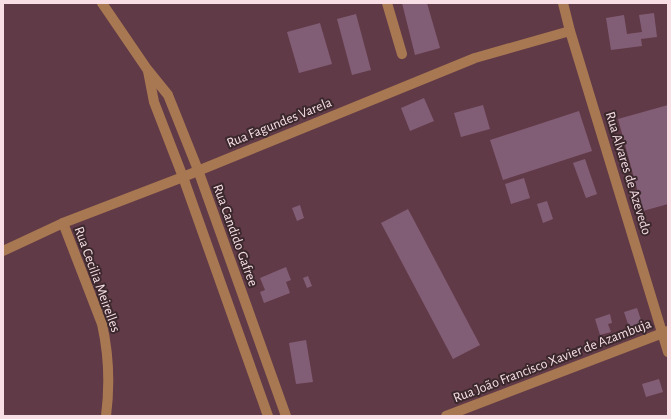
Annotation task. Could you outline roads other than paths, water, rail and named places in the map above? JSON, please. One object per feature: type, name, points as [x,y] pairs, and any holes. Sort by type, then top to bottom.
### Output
[{"type":"street","name":"Rua Candido Gafree","points":[[102,3],[147,69],[168,95],[198,170],[286,416]]},
{"type":"street","points":[[387,3],[402,54]]},
{"type":"street","name":"Rua Alvares de Azevedo","points":[[563,3],[570,31],[665,332],[668,352]]},
{"type":"street","name":"Rua Fagundes Varela","points":[[3,251],[63,223],[475,58],[570,31]]},
{"type":"street","name":"Rua Candido Gafree","points":[[147,69],[154,102],[183,176],[268,416]]},
{"type":"street","name":"Rua Cecilia Meirelles","points":[[63,223],[102,324],[109,377],[106,416]]},
{"type":"street","name":"Rua João Francisco Xavier de Azambuja","points":[[446,416],[460,414],[665,332]]}]
